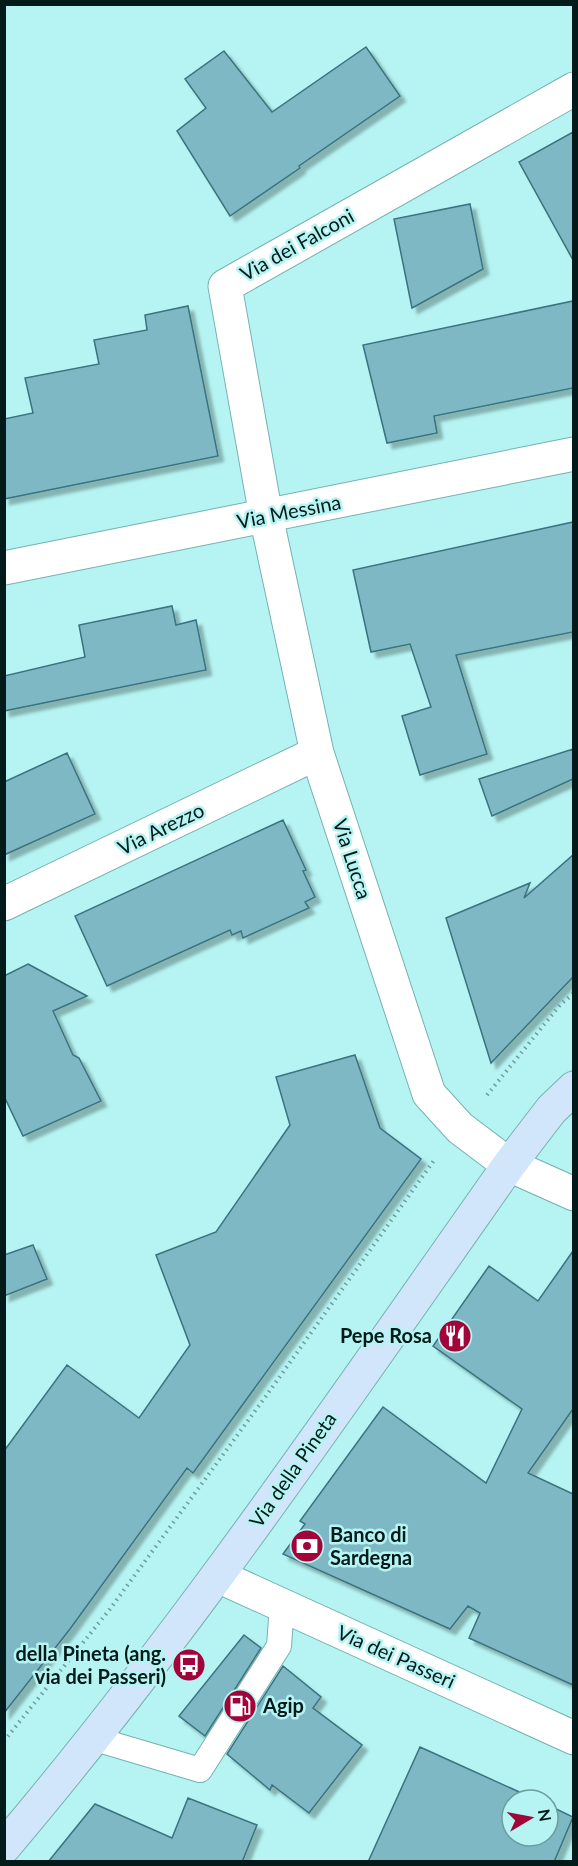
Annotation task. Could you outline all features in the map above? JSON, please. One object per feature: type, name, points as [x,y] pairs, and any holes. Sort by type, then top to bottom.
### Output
[{"type":"street","name":"Via dei Falconi","points":[[266,516],[225,286],[573,88]]},
{"type":"street","name":"Via Messina","points":[[4,567],[573,454]]},
{"type":"street","name":"Via Lucca","points":[[266,516],[317,753],[429,1094],[460,1128],[509,1165],[573,1194]]},
{"type":"street","name":"Via Arezzo","points":[[4,904],[317,753]]},
{"type":"street","name":"Via della Pineta","points":[[4,1847],[45,1800],[218,1576],[509,1165],[551,1110],[573,1088]]},
{"type":"street","name":"Via dei Passeri","points":[[218,1576],[573,1738]]},
{"type":"lane","points":[[92,1738],[200,1770],[279,1646],[282,1605]]},
{"type":"path","points":[[4,1741],[110,1609],[266,1396],[422,1176],[560,1005],[573,993]]},
{"type":"building","points":[[366,47],[400,96],[230,216],[177,131],[206,108],[185,79],[224,51],[272,112]]},
{"type":"building","points":[[573,132],[573,260],[519,162]]},
{"type":"building","points":[[470,204],[483,269],[412,308],[394,219]]},
{"type":"building","points":[[573,301],[573,388],[434,416],[437,433],[387,443],[363,345]]},
{"type":"building","points":[[188,306],[218,456],[4,499],[4,419],[33,413],[25,378],[99,364],[94,340],[147,330],[145,315]]},
{"type":"building","points":[[573,522],[573,632],[456,655],[487,754],[420,775],[402,716],[431,707],[410,644],[371,652],[353,570]]},
{"type":"building","points":[[172,606],[176,625],[196,620],[206,670],[4,711],[4,676],[85,657],[79,625]]},
{"type":"building","points":[[573,749],[573,779],[492,816],[479,779]]},
{"type":"building","points":[[67,753],[95,814],[4,855],[4,782]]},
{"type":"building","points":[[283,820],[306,870],[303,871],[315,897],[305,902],[309,908],[243,938],[241,931],[232,935],[230,930],[107,986],[75,916]]},
{"type":"building","points":[[573,855],[573,977],[491,1063],[446,918],[530,883],[524,898]]},
{"type":"building","points":[[28,964],[87,996],[53,1011],[73,1055],[79,1058],[101,1101],[23,1136],[4,1096],[4,976]]},
{"type":"building","points":[[355,1055],[380,1128],[421,1159],[193,1473],[187,1468],[70,1629],[4,1713],[4,1451],[67,1365],[139,1418],[190,1345],[156,1255],[216,1232],[290,1125],[276,1077]]},
{"type":"building","points":[[33,1245],[47,1279],[4,1296],[4,1255]]},
{"type":"building","points":[[573,1251],[573,1409],[528,1473],[573,1494],[573,1685],[469,1638],[480,1613],[468,1606],[450,1629],[283,1554],[305,1524],[300,1521],[383,1407],[486,1483],[522,1409],[433,1346],[489,1266],[538,1301]]},
{"type":"building","points":[[244,1635],[261,1648],[205,1736],[179,1716]]},
{"type":"building","points":[[283,1666],[321,1697],[313,1708],[362,1745],[309,1813],[272,1785],[270,1790],[227,1754]]},
{"type":"building","points":[[420,1747],[511,1788],[500,1788],[500,1848],[560,1848],[554,1862],[368,1862]]},
{"type":"building","points":[[188,1798],[257,1825],[242,1862],[48,1862],[95,1804],[172,1838]]},
{"type":"building","points":[[560,1811],[573,1817],[560,1848]]},
{"type":"place","name":"Pepe Rosa","points":[[455,1336]]},
{"type":"place","name":"Banco di Sardegna","points":[[307,1546]]},
{"type":"place","name":"della Pineta (ang. via dei Passeri)","points":[[189,1665]]},
{"type":"place","name":"Agip","points":[[240,1706]]}]
